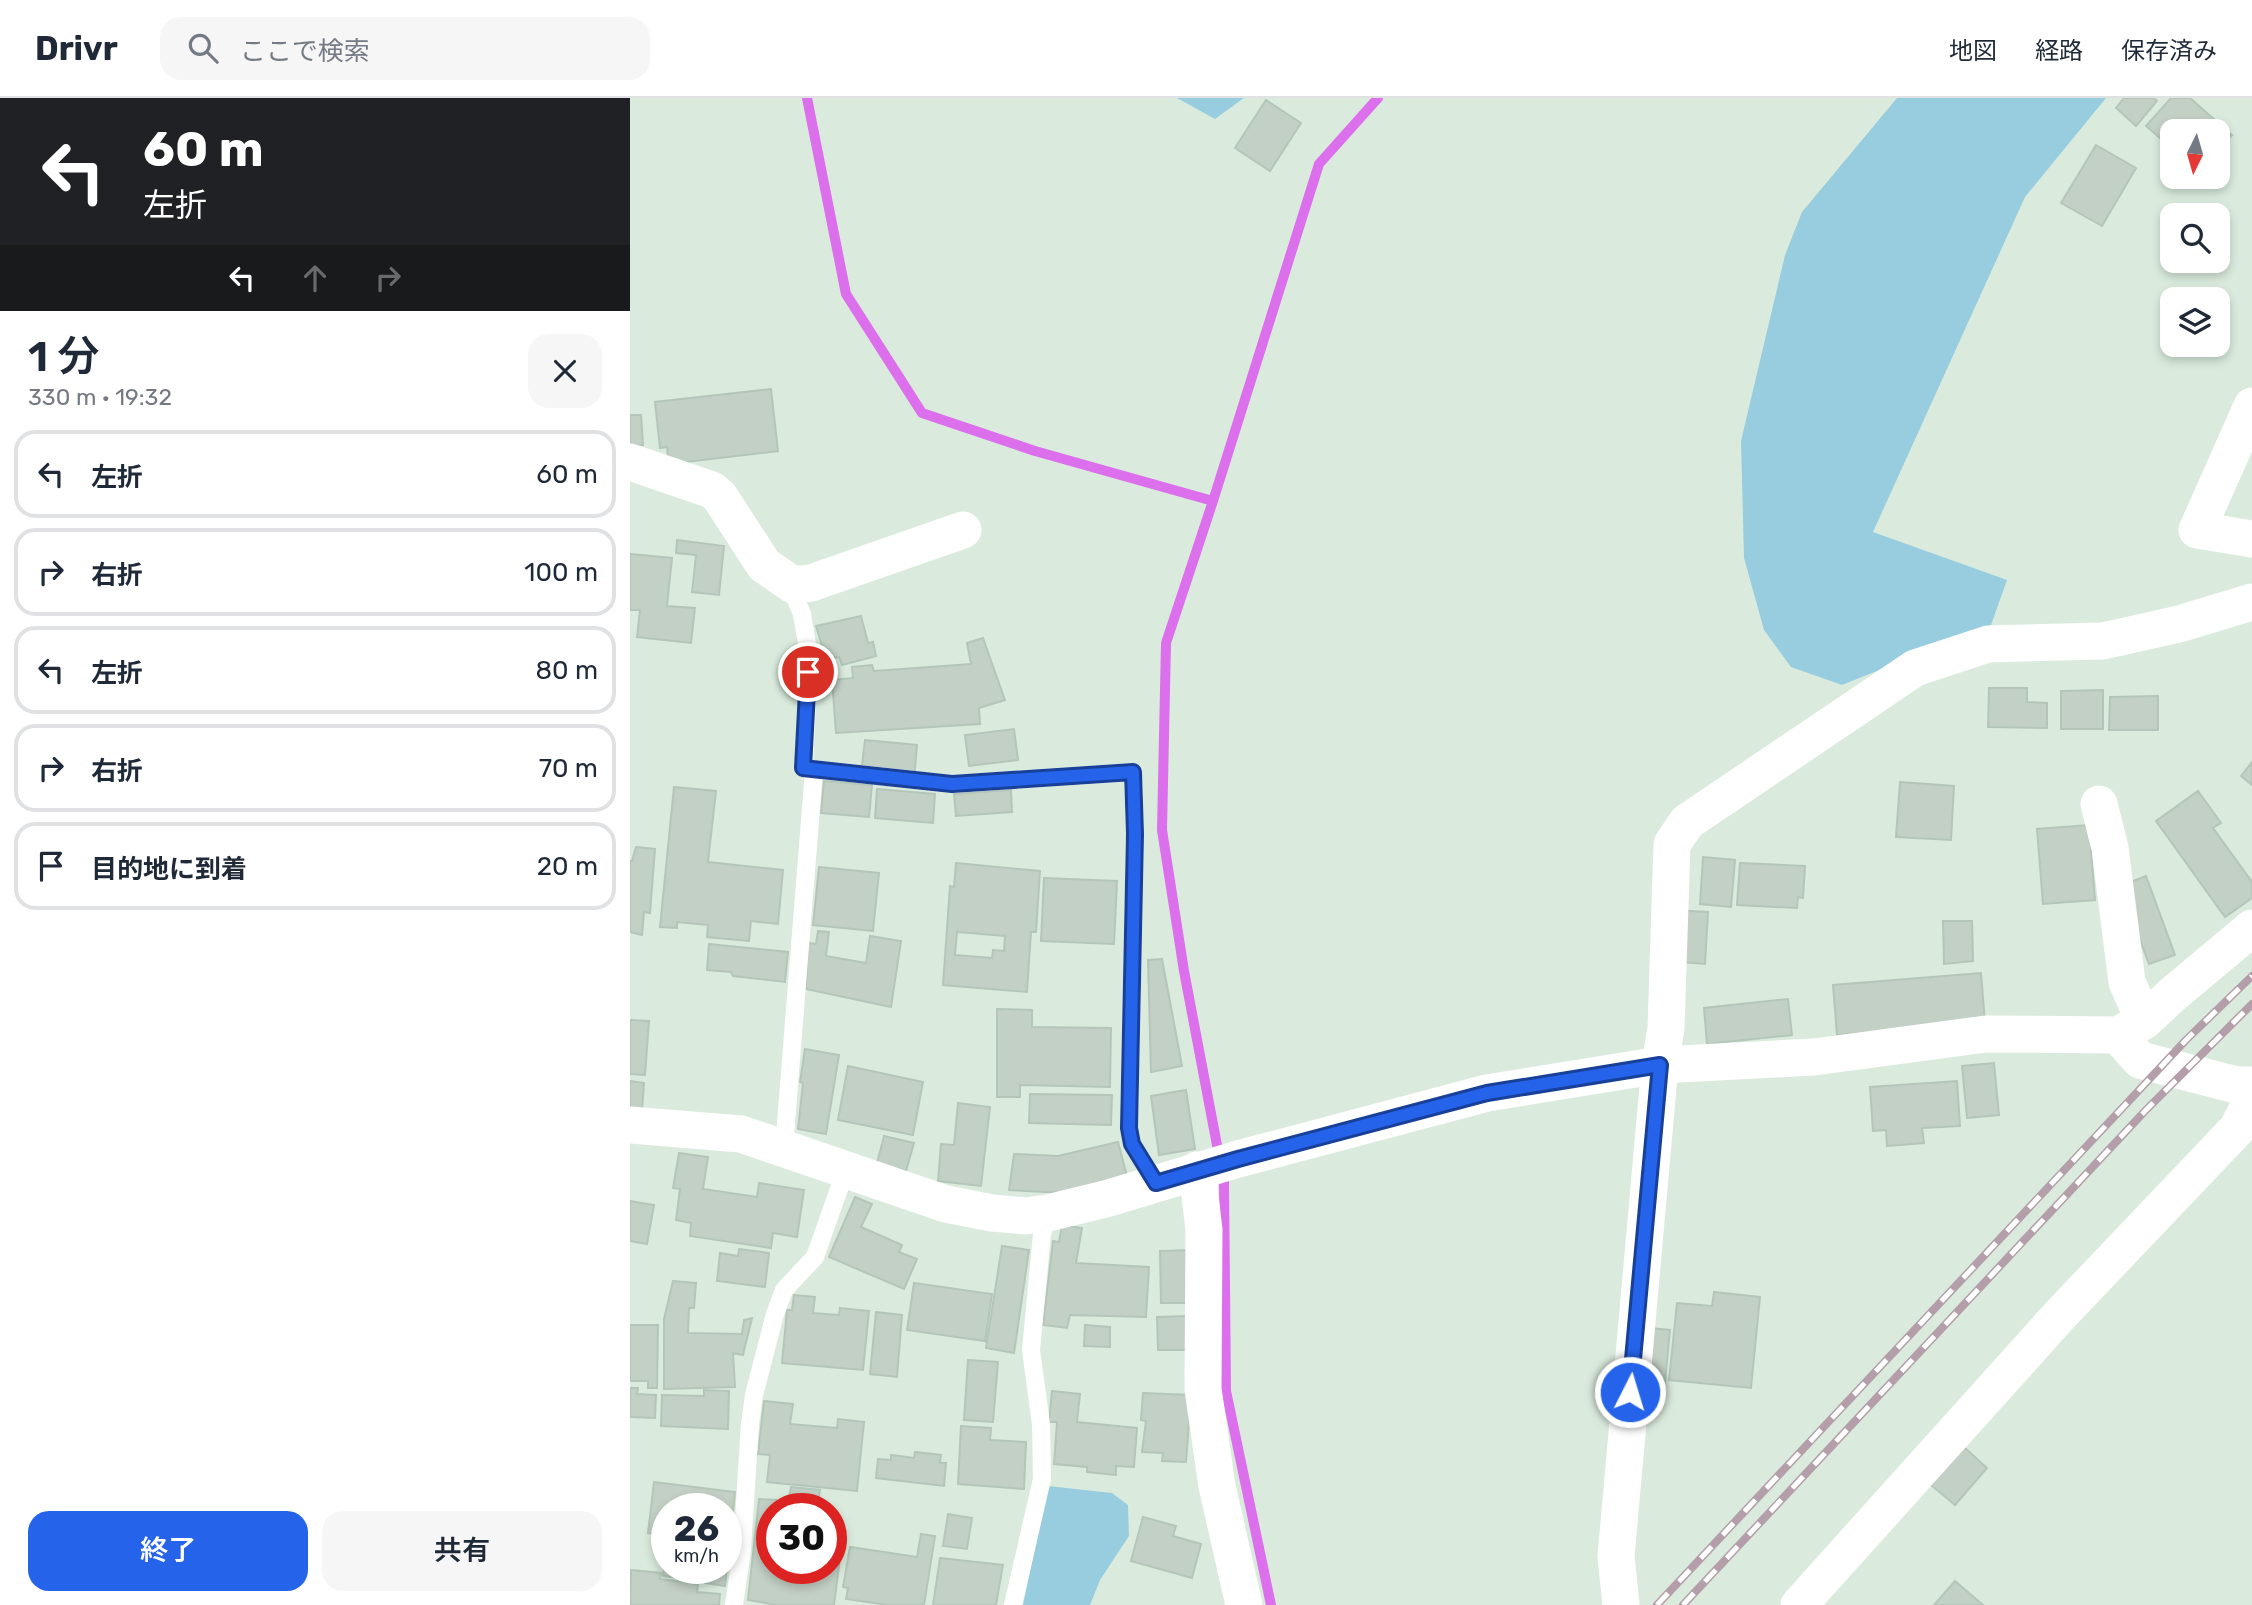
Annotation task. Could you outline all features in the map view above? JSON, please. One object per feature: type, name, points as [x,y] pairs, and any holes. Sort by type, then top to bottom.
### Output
[{"type":"street","points":[[2252,406],[2197,530],[2252,539]]},
{"type":"street","points":[[630,461],[712,490],[720,497],[764,565],[776,576],[793,585],[811,583],[963,530]]},
{"type":"street","points":[[1621,1605],[1616,1556],[1660,1065],[1666,1028],[1672,844],[1687,822],[1915,668],[1988,644],[2103,641],[2179,624],[2252,601]]},
{"type":"street","points":[[1799,1605],[2059,1316],[2237,1129],[2248,1108],[2252,1087],[2140,1060],[2131,1028],[2110,849],[2099,803]]},
{"type":"street","points":[[630,1125],[741,1134],[946,1204],[1026,1216],[1109,1198],[1213,1166],[1487,1093],[1660,1065],[1814,1057],[1986,1034],[2131,1028],[2252,928]]},
{"type":"street","points":[[1213,1166],[1204,1230],[1203,1389],[1217,1486],[1244,1605]]},
{"type":"lane","points":[[793,585],[803,614],[809,656],[803,768],[952,784],[1133,772],[1135,834],[1129,1128],[1132,1144],[1156,1183]]},
{"type":"lane","points":[[784,1148],[814,770]]},
{"type":"lane","points":[[734,1605],[742,1550],[754,1395],[784,1290],[815,1257],[846,1169]]},
{"type":"lane","points":[[1013,1605],[1042,1479],[1041,1424],[1031,1350],[1042,1234],[1048,1213]]},
{"type":"shaded area","points":[[1177,98],[1244,98],[1215,119]]},
{"type":"shaded area","points":[[1897,98],[2106,98],[2025,197],[1873,532],[2007,580],[1991,625],[1842,685],[1791,667],[1764,630],[1744,558],[1741,441],[1785,255],[1802,212]]},
{"type":"shaded area","points":[[1048,1486],[1112,1493],[1128,1505],[1129,1536],[1100,1580],[1090,1605],[1023,1605]]},
{"type":"building","points":[[2124,98],[2153,98],[2157,101],[2136,126],[2116,108]]},
{"type":"building","points":[[2171,98],[2190,98],[2214,119],[2160,119],[2160,138],[2146,126]]},
{"type":"building","points":[[1266,100],[1301,123],[1270,171],[1235,148]]},
{"type":"building","points":[[2096,145],[2136,168],[2102,226],[2061,203]]},
{"type":"building","points":[[771,389],[778,451],[669,464],[667,447],[660,448],[655,402]]},
{"type":"building","points":[[630,415],[641,415],[643,445],[630,446]]},
{"type":"building","points":[[677,540],[724,546],[719,595],[692,592],[696,555],[676,553]]},
{"type":"building","points":[[630,554],[672,558],[667,606],[695,608],[691,643],[637,637],[640,610],[630,610]]},
{"type":"building","points":[[861,616],[868,643],[873,642],[876,656],[842,665],[839,657],[826,659],[816,626]]},
{"type":"building","points":[[983,638],[1005,700],[979,708],[980,724],[836,733],[832,680],[853,678],[852,667],[872,665],[874,671],[971,664],[967,643]]},
{"type":"building","points":[[1989,688],[2027,688],[2027,702],[2047,703],[2047,728],[1988,727]]},
{"type":"building","points":[[2103,690],[2103,729],[2061,729],[2061,691]]},
{"type":"building","points":[[2158,696],[2158,730],[2109,730],[2110,697]]},
{"type":"building","points":[[1014,729],[1018,760],[969,766],[965,735]]},
{"type":"building","points":[[865,740],[917,745],[914,779],[861,774]]},
{"type":"building","points":[[2252,762],[2252,785],[2241,776]]},
{"type":"building","points":[[824,781],[872,785],[869,817],[821,813]]},
{"type":"building","points":[[1900,782],[1954,786],[1951,840],[1896,837]]},
{"type":"building","points":[[674,787],[716,791],[708,862],[783,870],[778,924],[751,921],[749,941],[707,937],[708,925],[677,922],[677,928],[660,927]]},
{"type":"building","points":[[877,789],[935,794],[933,823],[875,818]]},
{"type":"building","points":[[1011,790],[1012,812],[956,816],[954,794]]},
{"type":"building","points":[[2198,791],[2221,823],[2213,828],[2252,882],[2252,898],[2225,917],[2156,821]]},
{"type":"building","points":[[2089,825],[2095,900],[2043,904],[2037,829]]},
{"type":"building","points":[[636,847],[655,849],[650,913],[644,912],[642,935],[630,932],[630,861]]},
{"type":"building","points":[[1703,857],[1735,860],[1731,907],[1700,904]]},
{"type":"building","points":[[956,863],[1040,871],[1036,932],[1031,932],[1027,992],[943,985],[950,886],[954,887]],"holes":[[[957,932],[1005,936],[1004,951],[993,950],[992,958],[955,955]]]},
{"type":"building","points":[[1740,863],[1805,866],[1803,898],[1798,897],[1797,908],[1737,905]]},
{"type":"building","points":[[819,867],[879,873],[873,931],[813,925]]},
{"type":"building","points":[[2146,876],[2175,955],[2149,964],[2120,886]]},
{"type":"building","points":[[1044,878],[1117,881],[1114,944],[1041,941]]},
{"type":"building","points":[[1672,910],[1708,912],[1705,964],[1669,961]]},
{"type":"building","points":[[1943,921],[1972,921],[1973,961],[1944,964]]},
{"type":"building","points":[[818,931],[829,932],[826,956],[866,963],[870,936],[901,941],[891,1007],[806,989],[808,943],[816,944]]},
{"type":"building","points":[[709,944],[788,952],[785,982],[707,970]]},
{"type":"building","points":[[1162,959],[1182,1066],[1151,1072],[1148,960]]},
{"type":"building","points":[[1981,973],[1985,1022],[1837,1035],[1833,985]]},
{"type":"building","points":[[1788,999],[1792,1035],[1707,1044],[1704,1008]]},
{"type":"building","points":[[997,1009],[1032,1010],[1032,1027],[1111,1028],[1110,1087],[1020,1085],[1020,1097],[997,1097]]},
{"type":"building","points":[[630,1020],[649,1021],[645,1075],[630,1074]]},
{"type":"building","points":[[805,1049],[839,1055],[826,1134],[798,1129],[803,1083],[800,1082]]},
{"type":"building","points":[[1994,1063],[1999,1115],[1967,1118],[1962,1066]]},
{"type":"building","points":[[848,1066],[923,1082],[913,1135],[838,1120]]},
{"type":"building","points":[[630,1081],[644,1083],[642,1110],[630,1109]]},
{"type":"building","points":[[1957,1081],[1960,1126],[1922,1128],[1924,1143],[1887,1146],[1886,1130],[1873,1131],[1870,1087]]},
{"type":"building","points":[[1186,1090],[1195,1149],[1159,1155],[1151,1096]]},
{"type":"building","points":[[1030,1094],[1112,1095],[1111,1125],[1029,1123]]},
{"type":"building","points":[[958,1103],[990,1107],[981,1186],[938,1181],[941,1144],[954,1145]]},
{"type":"building","points":[[884,1136],[914,1143],[906,1171],[877,1163]]},
{"type":"building","points":[[1118,1142],[1127,1176],[1064,1193],[1009,1190],[1014,1154],[1058,1156]]},
{"type":"building","points":[[679,1153],[708,1157],[703,1189],[757,1197],[759,1183],[804,1190],[797,1237],[773,1233],[771,1248],[690,1236],[691,1223],[676,1220],[680,1189],[673,1188]]},
{"type":"building","points":[[855,1197],[872,1204],[861,1227],[902,1245],[899,1252],[917,1259],[904,1289],[829,1257]]},
{"type":"building","points":[[630,1201],[654,1205],[647,1244],[630,1241]]},
{"type":"building","points":[[1062,1225],[1082,1228],[1076,1263],[1149,1267],[1146,1317],[1070,1315],[1067,1328],[1043,1325],[1053,1241],[1059,1242]]},
{"type":"building","points":[[1002,1246],[1029,1250],[1014,1353],[986,1348]]},
{"type":"building","points":[[739,1249],[769,1253],[765,1287],[717,1281],[720,1253],[738,1256]]},
{"type":"building","points":[[1191,1250],[1191,1303],[1161,1303],[1160,1251]]},
{"type":"building","points":[[673,1281],[696,1283],[694,1308],[689,1308],[688,1333],[742,1334],[744,1320],[752,1318],[743,1355],[733,1353],[735,1387],[664,1389],[664,1319]]},
{"type":"building","points":[[914,1283],[992,1294],[985,1341],[907,1330]]},
{"type":"building","points":[[1714,1292],[1760,1297],[1751,1388],[1669,1380],[1677,1303],[1712,1306]]},
{"type":"building","points":[[794,1295],[815,1297],[813,1313],[839,1315],[840,1308],[869,1311],[863,1370],[782,1363],[787,1310],[792,1310]]},
{"type":"building","points":[[876,1312],[902,1315],[897,1377],[870,1374]]},
{"type":"building","points":[[1188,1316],[1189,1350],[1158,1350],[1157,1317]]},
{"type":"building","points":[[630,1325],[658,1325],[657,1388],[648,1388],[648,1381],[630,1381]]},
{"type":"building","points":[[1085,1325],[1110,1327],[1110,1347],[1084,1346]]},
{"type":"building","points":[[1639,1327],[1670,1330],[1665,1382],[1634,1379]]},
{"type":"building","points":[[968,1360],[998,1362],[993,1422],[964,1420]]},
{"type":"building","points":[[630,1388],[638,1388],[637,1394],[656,1395],[655,1418],[630,1417]]},
{"type":"building","points":[[704,1390],[729,1391],[728,1429],[661,1426],[662,1395],[704,1396]]},
{"type":"building","points":[[1052,1391],[1080,1394],[1077,1422],[1137,1428],[1134,1467],[1116,1466],[1116,1475],[1087,1472],[1087,1467],[1054,1464],[1057,1422],[1049,1422]]},
{"type":"building","points":[[1143,1393],[1191,1395],[1186,1462],[1162,1461],[1163,1453],[1142,1452],[1146,1421],[1141,1420]]},
{"type":"building","points":[[764,1401],[793,1404],[790,1424],[837,1428],[838,1419],[864,1422],[857,1491],[767,1482],[770,1455],[758,1454]]},
{"type":"building","points":[[961,1426],[991,1428],[990,1440],[1026,1442],[1024,1489],[958,1484]]},
{"type":"building","points":[[1964,1447],[1987,1468],[1955,1505],[1931,1485]]},
{"type":"building","points":[[915,1452],[941,1455],[940,1463],[946,1463],[944,1486],[876,1478],[878,1459],[891,1460],[891,1455],[914,1458]]},
{"type":"building","points":[[654,1482],[735,1492],[735,1493],[653,1493]]},
{"type":"building","points":[[791,1487],[820,1490],[820,1493],[790,1493]]},
{"type":"building","points":[[651,1508],[651,1533],[648,1533]]},
{"type":"building","points":[[948,1514],[972,1518],[967,1549],[943,1546]]},
{"type":"building","points":[[1143,1517],[1176,1526],[1173,1536],[1201,1544],[1192,1578],[1131,1561]]},
{"type":"building","points":[[756,1527],[756,1584],[837,1584],[834,1605],[776,1605],[748,1600]]},
{"type":"building","points":[[921,1534],[935,1536],[924,1605],[888,1605],[846,1599],[848,1588],[843,1587],[847,1584],[850,1547],[917,1557]]},
{"type":"building","points":[[940,1558],[1003,1565],[996,1605],[933,1605]]},
{"type":"building","points":[[631,1570],[651,1572],[651,1584],[698,1584],[697,1592],[720,1594],[719,1605],[630,1605]]},
{"type":"building","points":[[1955,1581],[1983,1605],[1934,1605]]},
{"type":"waterway","points":[[807,98],[846,294],[922,413],[1035,451],[1213,501]]},
{"type":"waterway","points":[[1271,1605],[1226,1391],[1224,1182],[1184,971],[1162,830],[1166,643],[1319,164],[1378,98]]},
{"type":"railway","points":[[1657,1605],[2186,1040],[2252,976]]},
{"type":"railway","points":[[1683,1605],[2145,1111],[2252,1004]]},
{"type":"route","points":[[808,672],[803,768],[952,784],[1133,772],[1135,834],[1129,1128],[1132,1144],[1156,1183],[1487,1093],[1660,1065],[1630,1392]]}]
